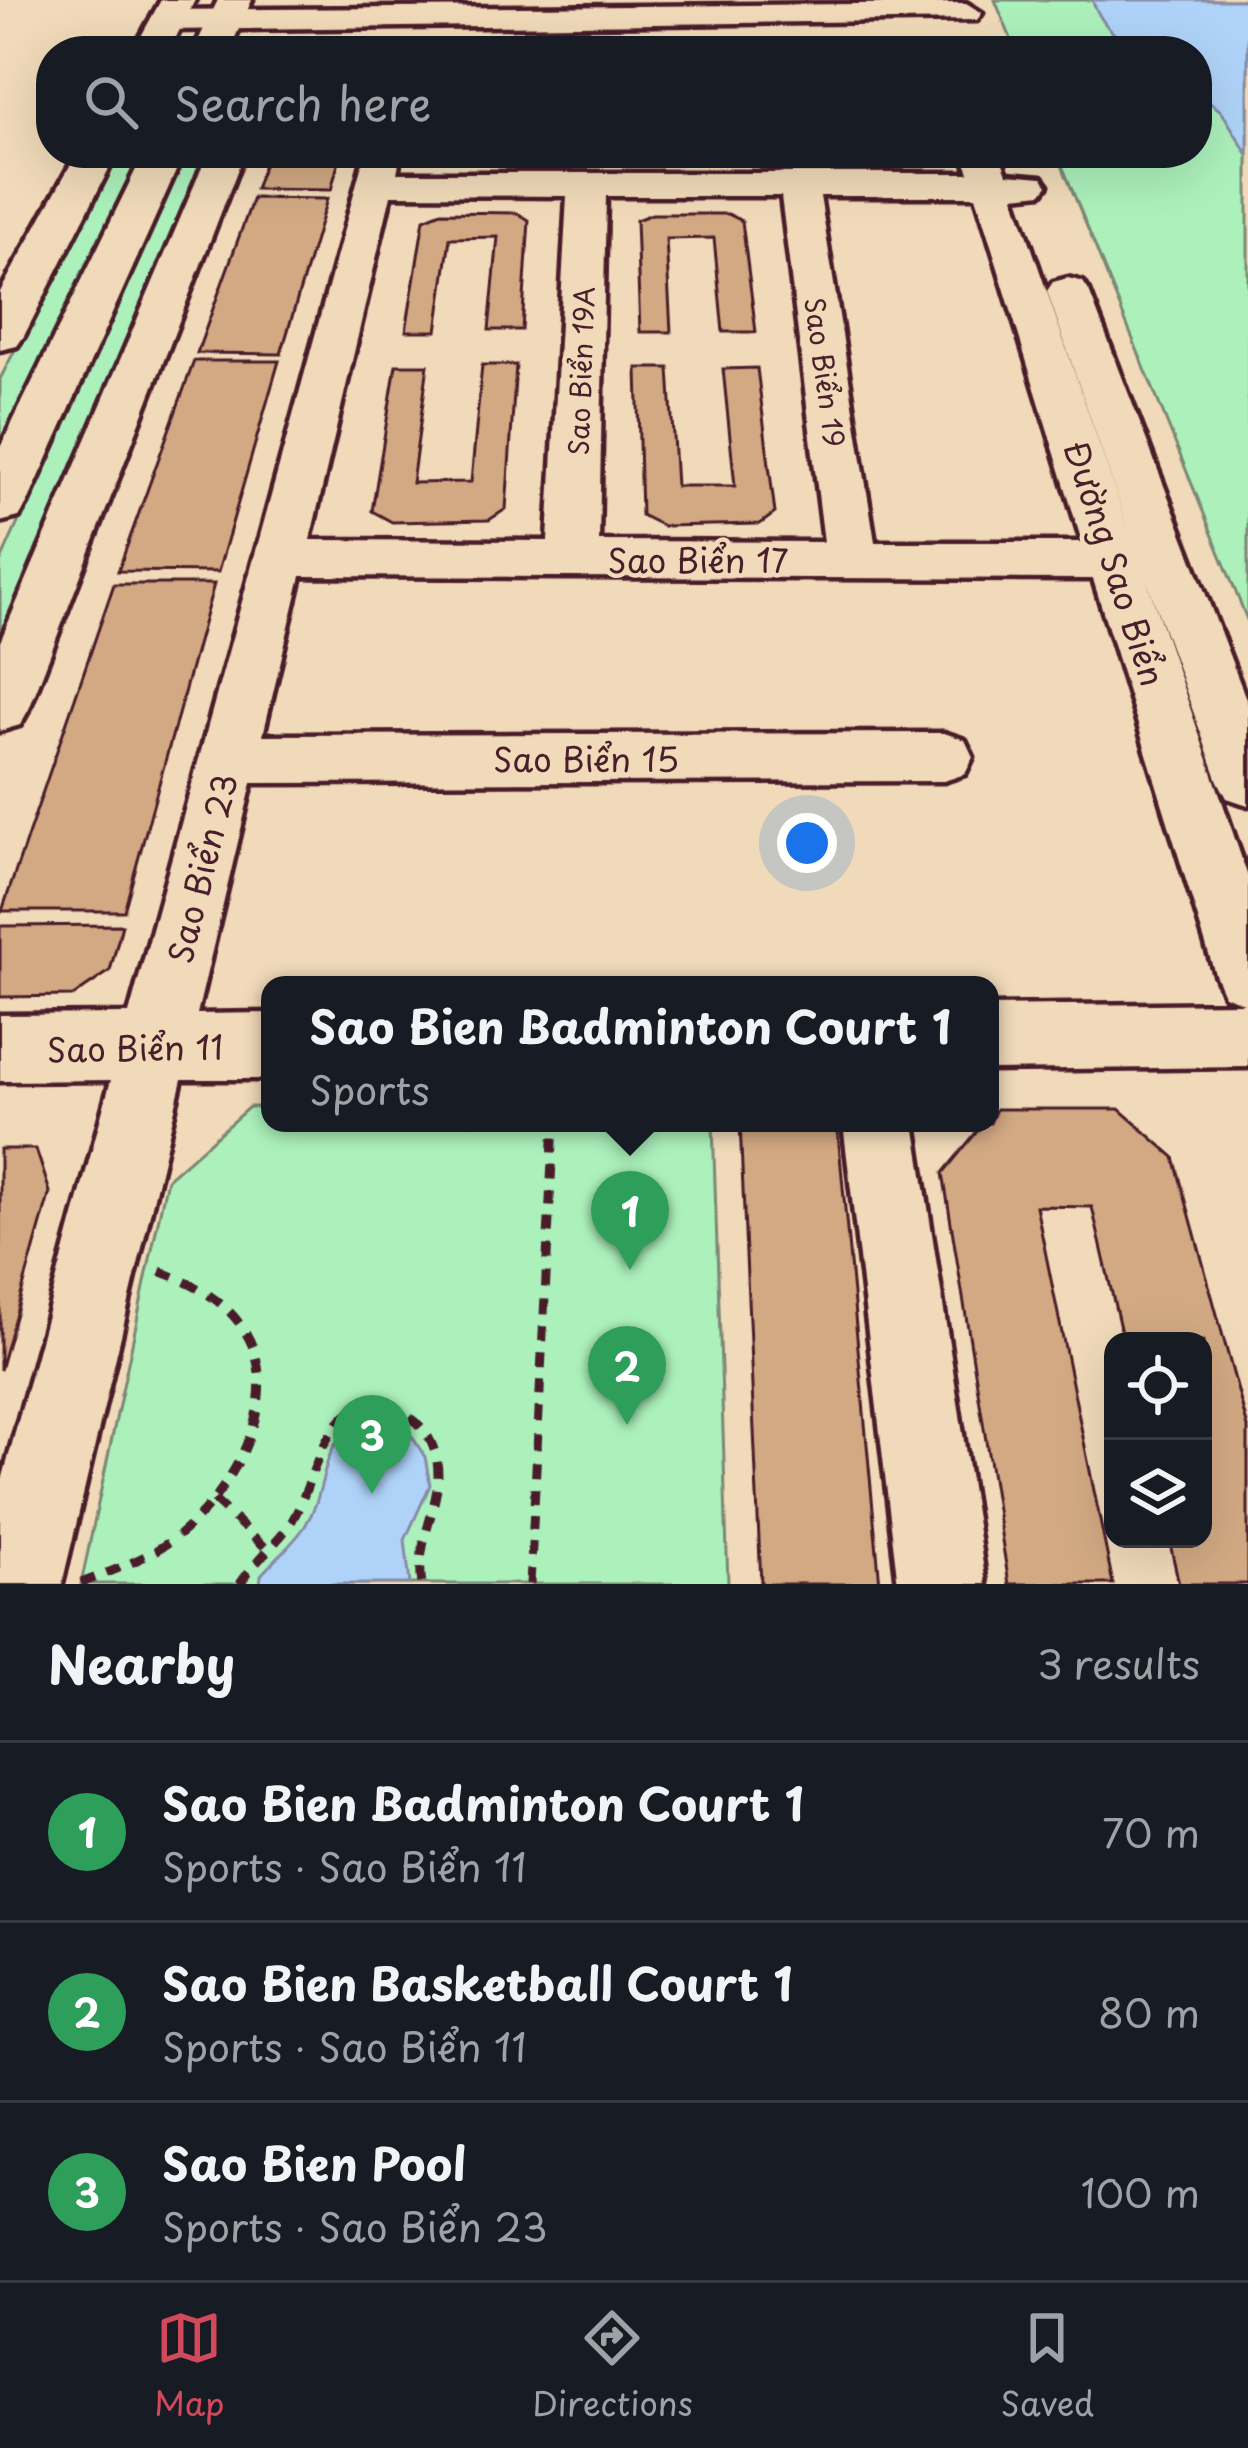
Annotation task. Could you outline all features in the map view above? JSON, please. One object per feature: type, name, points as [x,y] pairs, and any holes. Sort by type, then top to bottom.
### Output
[{"type":"main road","points":[[0,336],[89,168]]},
{"type":"main road","points":[[0,504],[157,168]]},
{"type":"street","points":[[166,24],[586,8],[948,7],[969,36]]},
{"type":"street","points":[[413,36],[418,18]]},
{"type":"street","points":[[273,36],[280,19]]},
{"type":"street","points":[[0,709],[220,168]]},
{"type":"street","points":[[379,169],[587,184],[799,184],[1005,169]]},
{"type":"street","name":"Sao Biển 23","points":[[18,1584],[379,169]]},
{"type":"street","name":"Đường Sao Biển","points":[[1005,169],[1141,561],[1248,974]]},
{"type":"street","name":"Sao Biển 19A","points":[[573,559],[587,184]]},
{"type":"street","name":"Sao Biển 19","points":[[799,184],[852,560]]},
{"type":"street","name":"Sao Biển 17","points":[[280,558],[1141,561]]},
{"type":"street","name":"Đường Sao Biển","points":[[1141,561],[1248,781]]},
{"type":"street","name":"Sao Biển 15","points":[[228,759],[944,757]]},
{"type":"street","points":[[999,1038],[1248,1035]]},
{"type":"street","name":"Sao Biển 11","points":[[0,1048],[261,1046]]},
{"type":"street","points":[[880,1132],[942,1584]]},
{"type":"path","points":[[530,1584],[554,1132]]},
{"type":"path","points":[[80,1584],[143,1559],[182,1533],[214,1500],[245,1451],[258,1391],[254,1347],[229,1311],[187,1280],[134,1265]]},
{"type":"path","points":[[240,1584],[292,1521],[327,1432],[365,1407],[384,1405],[406,1413],[424,1428],[436,1455],[441,1486],[416,1547],[422,1584]]},
{"type":"path","points":[[214,1500],[266,1548]]},
{"type":"green space","points":[[995,0],[1248,0],[1248,622],[1063,168],[1212,168],[1212,36],[1010,36]]},
{"type":"green space","points":[[108,168],[138,168],[0,452],[0,379]]},
{"type":"green space","points":[[176,168],[206,168],[0,660],[0,563]]},
{"type":"green space","points":[[249,1107],[261,1107],[261,1132],[713,1132],[728,1584],[81,1584],[167,1179]]},
{"type":"water","points":[[1092,0],[1248,0],[1248,155],[1212,104],[1212,36],[1118,36]]},
{"type":"water","points":[[380,1417],[406,1427],[425,1457],[430,1485],[405,1540],[410,1584],[260,1584],[261,1575],[305,1526],[334,1446],[358,1424]]},
{"type":"building","points":[[263,168],[337,168],[331,190],[255,189]]},
{"type":"building","points":[[253,198],[327,199],[281,354],[197,353]]},
{"type":"building","points":[[441,212],[517,213],[529,220],[522,330],[489,330],[498,237],[450,238],[437,331],[406,331],[424,219]]},
{"type":"building","points":[[652,214],[728,214],[742,221],[756,332],[723,332],[714,238],[666,239],[671,332],[640,332],[636,220]]},
{"type":"building","points":[[194,361],[279,361],[218,572],[118,571]]},
{"type":"building","points":[[396,365],[428,365],[412,483],[471,482],[482,365],[516,365],[506,509],[489,520],[392,522],[372,511]]},
{"type":"building","points":[[637,368],[669,368],[676,486],[735,486],[723,369],[757,368],[775,513],[760,524],[663,526],[641,515]]},
{"type":"building","points":[[114,584],[214,584],[124,911],[2,911]]},
{"type":"building","points":[[122,925],[110,971],[73,996],[0,997],[0,926]]},
{"type":"building","points":[[999,1109],[1119,1109],[1174,1157],[1248,1428],[1248,1584],[1179,1584],[1171,1548],[1212,1548],[1212,1332],[1121,1332],[1092,1207],[1036,1206],[1113,1584],[1009,1584],[943,1173],[977,1132],[999,1132]]},
{"type":"building","points":[[740,1132],[838,1132],[880,1584],[761,1584]]},
{"type":"building","points":[[0,1149],[36,1149],[50,1192],[0,1370]]},
{"type":"place","name":"Sao Bien Badminton Court 1","points":[[630,1270]]},
{"type":"place","name":"Sao Bien Basketball Court 1","points":[[627,1425]]},
{"type":"place","name":"Sao Bien Pool","points":[[372,1494]]}]
